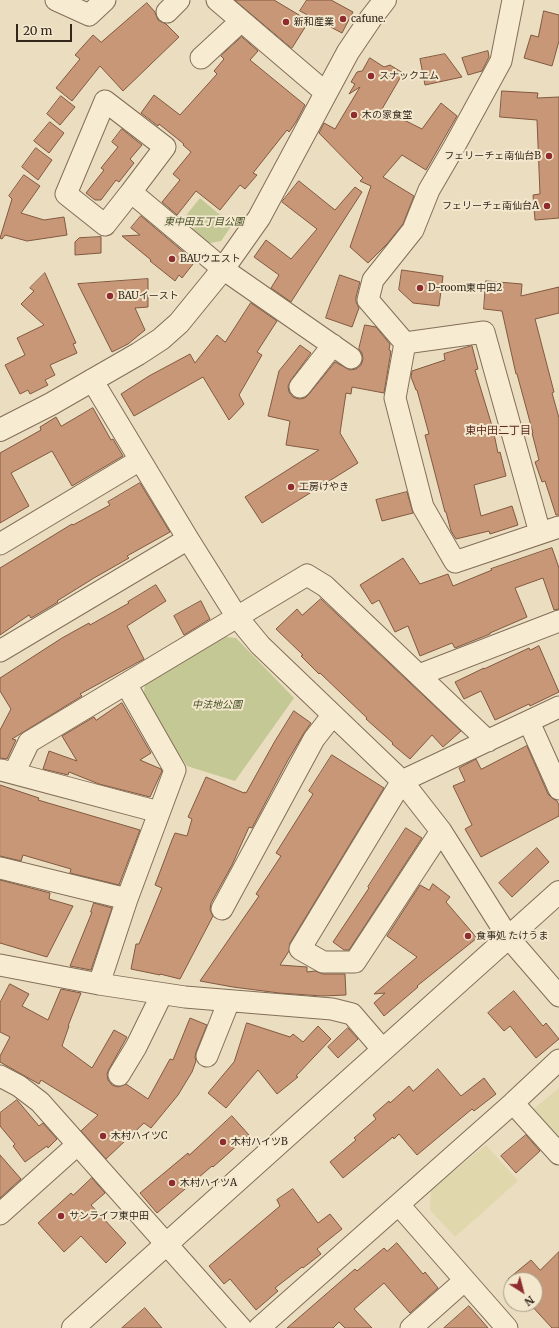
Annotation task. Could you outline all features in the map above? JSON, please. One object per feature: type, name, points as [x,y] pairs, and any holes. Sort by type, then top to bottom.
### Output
[{"type":"street","points":[[56,0],[89,15],[105,0]]},
{"type":"street","points":[[216,0],[326,93]]},
{"type":"street","points":[[0,430],[51,404],[138,354],[179,323],[223,269],[260,218],[348,52],[385,0]]},
{"type":"street","points":[[405,344],[368,300],[373,280],[413,230],[429,190],[458,141],[501,61],[513,0]]},
{"type":"street","points":[[201,58],[241,21]]},
{"type":"street","points":[[105,101],[165,148],[131,192],[105,225],[66,194],[105,101]]},
{"type":"street","points":[[131,192],[223,269],[351,358]]},
{"type":"street","points":[[484,332],[550,530],[455,562],[423,507],[395,398],[405,344],[484,332]]},
{"type":"street","points":[[300,387],[333,345]]},
{"type":"street","points":[[92,380],[237,617],[260,645],[332,716],[402,781],[441,831],[508,937],[559,996]]},
{"type":"street","points":[[0,544],[140,460]]},
{"type":"street","points":[[0,651],[188,539]]},
{"type":"street","points":[[159,812],[7,772],[29,742],[307,575],[325,586],[488,742]]},
{"type":"street","points":[[419,676],[559,621]]},
{"type":"street","points":[[99,984],[127,899],[175,770],[126,684]]},
{"type":"street","points":[[441,831],[355,962],[323,962],[300,949],[402,781],[488,742],[559,707]]},
{"type":"street","points":[[222,909],[314,739],[332,716]]},
{"type":"street","points":[[529,722],[559,790]]},
{"type":"street","points":[[0,868],[127,899]]},
{"type":"street","points":[[73,1328],[559,892]]},
{"type":"street","points":[[0,965],[99,984],[162,994],[332,1009],[352,1014],[383,1050]]},
{"type":"street","points":[[120,1075],[136,1047],[162,994]]},
{"type":"street","points":[[207,1056],[229,1001]]},
{"type":"street","points":[[259,1328],[399,1205],[559,1060]]},
{"type":"street","points":[[0,1076],[19,1086],[40,1102],[241,1328]]},
{"type":"street","points":[[513,1103],[559,1154]]},
{"type":"street","points":[[0,1214],[77,1145]]},
{"type":"street","points":[[399,1205],[464,1281],[507,1328]]},
{"type":"street","points":[[411,1328],[464,1281]]},
{"type":"shaded area","points":[[559,1088],[559,1142],[531,1111]]},
{"type":"shaded area","points":[[486,1145],[518,1181],[455,1237],[430,1210],[431,1190]]},
{"type":"green space","name":"東中田五丁目公園","points":[[200,198],[232,225],[221,241],[205,244],[180,223]]},
{"type":"green space","name":"中法地公園","points":[[215,636],[236,638],[294,698],[235,781],[187,766],[143,700],[145,684]]},
{"type":"building","points":[[235,0],[274,0],[309,21],[292,48]]},
{"type":"building","points":[[307,0],[331,0],[353,12],[342,33],[300,11]]},
{"type":"building","points":[[147,3],[155,12],[158,20],[166,24],[179,37],[123,91],[100,66],[72,101],[56,88],[80,59],[75,55],[93,35],[101,42]]},
{"type":"building","points":[[544,11],[559,15],[559,41],[552,66],[524,58],[531,35],[538,37]]},
{"type":"building","points":[[242,37],[258,51],[250,60],[305,105],[289,132],[287,130],[253,173],[257,175],[245,189],[240,185],[220,210],[196,191],[177,215],[162,202],[180,180],[173,174],[191,152],[183,145],[184,144],[159,124],[158,126],[141,113],[154,95],[180,115],[217,74],[214,71],[224,59],[221,56]]},
{"type":"building","points":[[488,51],[489,57],[482,71],[468,75],[462,58]]},
{"type":"building","points":[[445,54],[462,77],[425,85],[420,59]]},
{"type":"building","points":[[370,58],[384,67],[390,65],[403,73],[382,109],[422,129],[441,103],[457,116],[426,170],[402,155],[383,177],[414,196],[403,224],[387,244],[368,263],[350,247],[371,186],[360,181],[363,178],[319,133],[324,123],[335,129],[360,87],[349,94],[355,84],[351,82],[357,72],[362,71]]},
{"type":"building","points":[[502,91],[538,93],[537,98],[559,97],[559,218],[535,220],[533,195],[540,194],[537,120],[500,117]]},
{"type":"building","points":[[61,96],[75,107],[60,125],[47,114]]},
{"type":"building","points":[[50,122],[64,133],[49,153],[34,141]]},
{"type":"building","points":[[122,129],[142,145],[130,159],[134,163],[119,182],[116,180],[101,200],[95,200],[86,193],[104,170],[101,168],[118,147],[112,142]]},
{"type":"building","points":[[36,148],[52,160],[38,180],[22,167]]},
{"type":"building","points":[[24,175],[40,186],[21,213],[44,220],[64,217],[67,235],[27,241],[5,235],[2,239],[0,238],[12,199],[9,196]]},
{"type":"building","points":[[299,181],[335,210],[355,187],[362,192],[291,302],[271,288],[279,275],[254,257],[266,240],[291,259],[317,229],[282,202]]},
{"type":"building","points":[[141,216],[192,259],[190,262],[193,264],[182,278],[179,275],[175,281],[122,236],[140,235],[131,228]]},
{"type":"building","points":[[101,237],[101,253],[75,255],[75,242],[79,238]]},
{"type":"building","name":"D-room東中田2","points":[[402,270],[443,276],[439,306],[413,303],[399,290]]},
{"type":"building","points":[[45,273],[76,343],[73,344],[77,353],[50,365],[55,375],[45,380],[48,385],[30,394],[28,390],[20,394],[5,365],[25,355],[17,338],[44,325],[21,304],[34,291],[30,288]]},
{"type":"building","points":[[340,275],[360,282],[356,297],[356,302],[359,308],[352,327],[326,318]]},
{"type":"building","points":[[148,279],[148,307],[135,308],[145,330],[128,344],[112,352],[78,284]]},
{"type":"building","points":[[486,281],[522,284],[521,296],[559,287],[559,313],[535,319],[554,392],[552,393],[559,418],[559,515],[556,515],[545,481],[542,482],[535,462],[539,460],[516,374],[502,311],[484,309]]},
{"type":"building","points":[[251,303],[277,321],[257,352],[262,355],[239,395],[244,404],[229,420],[203,377],[134,416],[121,394],[149,376],[190,354],[195,363],[217,335],[225,342]]},
{"type":"building","points":[[365,325],[376,327],[390,344],[389,350],[391,351],[384,393],[352,387],[351,394],[346,393],[340,433],[358,463],[262,523],[245,497],[319,450],[286,445],[290,421],[268,416],[279,371],[300,345],[311,353],[288,386],[289,392],[293,397],[299,399],[305,398],[335,362],[350,370],[356,369],[361,365],[363,359],[362,353],[359,349]]},
{"type":"building","points":[[472,346],[478,369],[475,370],[493,429],[498,453],[500,452],[506,476],[474,485],[481,516],[512,506],[518,525],[490,534],[489,531],[456,539],[451,531],[445,512],[425,435],[429,434],[417,390],[411,377],[412,371],[445,360],[444,354]]},
{"type":"building","points":[[93,408],[111,440],[113,439],[123,456],[72,486],[52,451],[11,473],[29,506],[0,523],[0,453],[41,430],[40,427],[56,417],[61,426]]},
{"type":"building","points":[[140,483],[170,532],[127,556],[129,558],[94,578],[31,618],[29,615],[0,635],[0,568],[72,524],[73,525],[110,505],[108,502]]},
{"type":"building","points":[[407,492],[413,513],[382,521],[376,500]]},
{"type":"building","points":[[552,548],[559,568],[559,609],[554,610],[543,578],[515,588],[527,617],[455,648],[452,643],[420,656],[408,626],[395,632],[379,600],[372,604],[360,585],[403,558],[420,584],[448,574],[453,586],[492,570],[491,569]]},
{"type":"building","points":[[156,585],[166,601],[127,626],[144,659],[80,694],[82,696],[12,739],[16,740],[7,759],[0,758],[0,730],[11,709],[0,691],[0,678],[62,638],[89,623],[90,625],[129,603],[128,602]]},
{"type":"building","points":[[321,599],[461,731],[443,747],[432,735],[410,759],[392,744],[393,743],[366,719],[367,718],[320,673],[319,674],[301,656],[303,655],[276,629],[297,609],[302,615]]},
{"type":"building","points":[[201,601],[210,619],[184,635],[174,616]]},
{"type":"building","points":[[539,646],[559,692],[530,706],[529,704],[495,720],[481,691],[464,699],[455,682],[529,648],[530,650]]},
{"type":"building","points":[[122,703],[151,753],[140,760],[161,769],[162,771],[150,797],[99,784],[69,772],[68,775],[43,769],[49,751],[77,761],[62,736],[94,717],[96,720]]},
{"type":"building","points":[[294,711],[311,723],[288,760],[252,828],[249,827],[232,865],[211,903],[210,910],[213,916],[180,979],[131,969],[136,944],[139,944],[162,888],[155,885],[172,840],[175,833],[187,836],[192,819],[188,817],[206,777],[246,793],[275,741]]},
{"type":"building","points":[[527,746],[548,794],[557,801],[559,805],[559,816],[481,857],[465,829],[472,825],[453,786],[465,781],[459,768],[476,759],[481,769]]},
{"type":"building","points":[[332,755],[384,788],[290,943],[289,951],[280,965],[307,967],[307,972],[315,971],[323,974],[345,974],[346,995],[322,996],[279,993],[200,981],[259,896],[256,894],[281,856],[276,853],[313,794],[309,791]]},
{"type":"building","points":[[0,785],[39,798],[38,800],[140,830],[119,885],[70,873],[71,869],[23,855],[21,861],[0,856]]},
{"type":"building","points":[[406,828],[422,838],[349,950],[344,950],[333,942]]},
{"type":"building","points":[[537,848],[549,862],[512,897],[499,883]]},
{"type":"building","points":[[0,880],[50,893],[49,899],[73,906],[47,957],[0,943]]},
{"type":"building","points":[[433,884],[450,897],[446,902],[477,938],[417,986],[418,987],[384,1016],[374,1003],[385,993],[374,994],[417,957],[387,936],[420,885],[429,890]]},
{"type":"building","points":[[94,903],[112,908],[91,970],[70,966],[92,912]]},
{"type":"building","points":[[10,984],[29,994],[22,1006],[48,1020],[61,989],[81,993],[62,1046],[92,1068],[114,1030],[127,1037],[109,1069],[107,1074],[108,1080],[112,1085],[118,1087],[126,1084],[148,1099],[170,1059],[173,1060],[190,1018],[207,1025],[196,1052],[196,1061],[192,1072],[178,1095],[151,1128],[144,1123],[106,1159],[81,1131],[98,1115],[41,1080],[39,1084],[0,1062],[0,1056],[10,1037],[0,1032],[0,1003]]},
{"type":"building","points":[[514,991],[543,1026],[546,1023],[559,1039],[536,1058],[510,1026],[504,1031],[488,1013]]},
{"type":"building","points":[[247,1023],[290,1037],[293,1034],[303,1042],[318,1026],[331,1039],[296,1076],[298,1077],[277,1094],[258,1070],[226,1108],[208,1093],[234,1062]]},
{"type":"building","points":[[348,1028],[358,1039],[338,1058],[328,1047]]},
{"type":"building","points":[[438,1069],[461,1096],[484,1078],[496,1094],[474,1111],[472,1109],[417,1155],[399,1134],[394,1139],[393,1137],[343,1178],[330,1162],[356,1140],[354,1138],[376,1119],[373,1115],[389,1101],[390,1103],[409,1086],[413,1091]]},
{"type":"building","points":[[17,1100],[39,1126],[43,1123],[57,1139],[48,1148],[47,1146],[25,1162],[13,1146],[15,1144],[0,1126],[0,1113]]},
{"type":"building","points":[[232,1116],[249,1135],[157,1213],[140,1193],[188,1153],[189,1155]]},
{"type":"building","points":[[526,1135],[540,1151],[516,1173],[501,1156]]},
{"type":"building","points":[[0,1155],[21,1179],[0,1198]]},
{"type":"building","points":[[92,1178],[105,1193],[91,1205],[126,1243],[106,1263],[81,1236],[64,1252],[38,1223],[71,1193],[73,1195]]},
{"type":"building","points":[[293,1189],[318,1223],[330,1214],[342,1229],[317,1249],[321,1254],[275,1288],[278,1291],[256,1310],[230,1279],[224,1284],[209,1266],[280,1206],[277,1200]]},
{"type":"building","points":[[397,1243],[423,1274],[425,1272],[438,1288],[410,1313],[384,1283],[354,1309],[372,1328],[345,1328],[339,1322],[333,1328],[287,1328],[355,1269],[357,1271],[384,1248],[387,1251]]},
{"type":"building","points":[[559,1252],[559,1328],[552,1328],[537,1312],[543,1312],[543,1272],[516,1272],[531,1260],[540,1270]]},
{"type":"building","points":[[469,1306],[488,1328],[444,1328]]},
{"type":"building","points":[[145,1308],[162,1328],[122,1328]]},
{"type":"place","name":"cafune.","points":[[343,19]]},
{"type":"place","name":"新和産業","points":[[286,22]]},
{"type":"place","name":"スナックエム","points":[[371,76]]},
{"type":"place","name":"木の家食堂","points":[[354,115]]},
{"type":"place","name":"フェリーチェ南仙台B","points":[[549,156]]},
{"type":"place","name":"フェリーチェ南仙台A","points":[[547,206]]},
{"type":"place","name":"BAUウエスト","points":[[172,259]]},
{"type":"place","name":"D-room東中田2","points":[[420,288]]},
{"type":"place","name":"BAUイースト","points":[[110,296]]},
{"type":"place","name":"工房けやき","points":[[291,487]]},
{"type":"place","name":"食事処 たけうま","points":[[468,936]]},
{"type":"place","name":"木村ハイツC","points":[[103,1136]]},
{"type":"place","name":"木村ハイツB","points":[[223,1142]]},
{"type":"place","name":"木村ハイツA","points":[[172,1183]]},
{"type":"place","name":"サンライフ東中田","points":[[61,1216]]},
{"type":"district","name":"東中田二丁目","points":[[498,431]]}]
